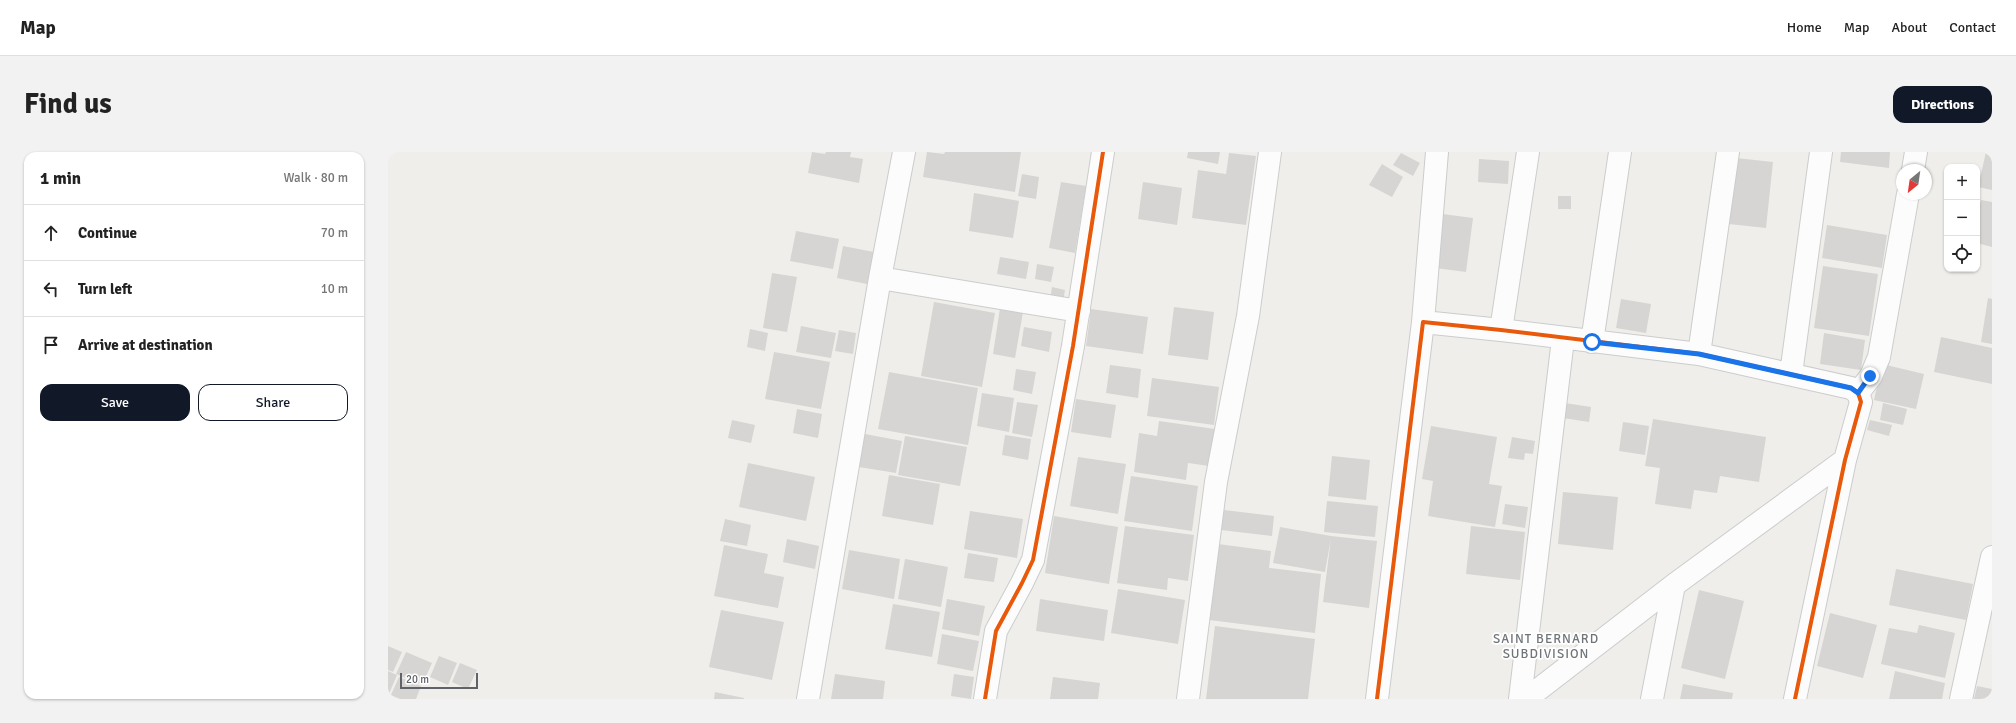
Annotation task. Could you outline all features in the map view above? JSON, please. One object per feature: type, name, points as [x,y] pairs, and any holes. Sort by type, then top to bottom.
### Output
[{"type":"street","points":[[808,699],[880,278],[904,152]]},
{"type":"street","points":[[985,699],[996,631],[1033,560],[1079,311],[1103,152]]},
{"type":"street","points":[[1188,699],[1216,482],[1248,316],[1270,152]]},
{"type":"street","points":[[1377,699],[1423,322],[1437,152]]},
{"type":"street","points":[[1501,330],[1528,152]]},
{"type":"street","points":[[1592,342],[1620,152]]},
{"type":"street","points":[[1699,354],[1728,152]]},
{"type":"street","points":[[1791,374],[1821,152]]},
{"type":"street","points":[[1914,164],[1916,152]]},
{"type":"street","points":[[1858,393],[1870,376],[1879,357],[1907,200]]},
{"type":"street","points":[[880,278],[1079,311]]},
{"type":"street","points":[[1423,322],[1699,354],[1851,388],[1858,393],[1861,402],[1845,460],[1795,699]]},
{"type":"street","points":[[1520,699],[1563,339]]},
{"type":"street","points":[[1526,699],[1674,585],[1845,460]]},
{"type":"street","points":[[1961,699],[1991,563]]},
{"type":"street","points":[[1652,699],[1674,585]]},
{"type":"building","points":[[812,152],[825,154],[826,152],[851,152],[850,157],[863,159],[859,183],[808,173]]},
{"type":"building","points":[[927,152],[944,154],[945,152],[1021,152],[1015,192],[923,177]]},
{"type":"building","points":[[1188,152],[1220,152],[1218,164],[1187,158]]},
{"type":"building","points":[[1841,152],[1890,152],[1889,168],[1840,162]]},
{"type":"building","points":[[1986,152],[1992,152],[1992,190],[1980,187],[1980,178]]},
{"type":"building","points":[[1229,153],[1256,156],[1246,225],[1192,218],[1198,170],[1226,174]]},
{"type":"building","points":[[1401,153],[1420,163],[1413,176],[1393,165]]},
{"type":"building","points":[[1736,158],[1773,162],[1766,228],[1729,224]]},
{"type":"building","points":[[1479,159],[1509,161],[1508,184],[1478,182]]},
{"type":"building","points":[[1382,164],[1403,177],[1392,197],[1369,185]]},
{"type":"building","points":[[1022,174],[1039,177],[1036,199],[1018,196]]},
{"type":"building","points":[[1061,182],[1086,186],[1075,253],[1049,248]]},
{"type":"building","points":[[1143,182],[1182,188],[1177,225],[1138,219]]},
{"type":"building","points":[[974,193],[1019,201],[1013,238],[969,231]]},
{"type":"building","points":[[1558,196],[1571,196],[1571,209],[1558,209]]},
{"type":"building","points":[[1981,200],[1992,202],[1992,247],[1980,244]]},
{"type":"building","points":[[1435,213],[1473,218],[1466,272],[1428,267]]},
{"type":"building","points":[[1827,225],[1887,235],[1882,268],[1822,258]]},
{"type":"building","points":[[796,231],[839,239],[833,269],[790,261]]},
{"type":"building","points":[[843,246],[874,252],[867,284],[837,278]]},
{"type":"building","points":[[1000,257],[1029,262],[1026,279],[997,274]]},
{"type":"building","points":[[1037,264],[1054,267],[1051,282],[1035,279]]},
{"type":"building","points":[[1823,266],[1878,274],[1869,336],[1814,328]]},
{"type":"building","points":[[772,273],[797,277],[787,332],[763,328]]},
{"type":"building","points":[[1052,287],[1065,290],[1063,303],[1050,300]]},
{"type":"building","points":[[1988,298],[1992,299],[1992,344],[1981,342]]},
{"type":"building","points":[[1621,299],[1651,304],[1646,333],[1616,328]]},
{"type":"building","points":[[934,302],[995,313],[982,387],[921,376]]},
{"type":"building","points":[[1174,307],[1214,312],[1208,360],[1168,355]]},
{"type":"building","points":[[1000,308],[1023,312],[1015,358],[993,354]]},
{"type":"building","points":[[1091,309],[1148,317],[1143,354],[1086,346]]},
{"type":"building","points":[[801,326],[836,333],[831,358],[796,352]]},
{"type":"building","points":[[1024,327],[1052,332],[1049,352],[1021,346]]},
{"type":"building","points":[[750,329],[768,333],[765,351],[747,347]]},
{"type":"building","points":[[839,330],[856,333],[853,354],[835,351]]},
{"type":"building","points":[[1824,333],[1865,340],[1861,370],[1820,364]]},
{"type":"building","points":[[1941,337],[1992,348],[1992,384],[1934,372]]},
{"type":"building","points":[[774,352],[830,362],[821,409],[765,399]]},
{"type":"building","points":[[1882,364],[1924,374],[1916,409],[1874,400]]},
{"type":"building","points":[[1110,365],[1141,369],[1138,398],[1106,393]]},
{"type":"building","points":[[1016,369],[1036,372],[1032,394],[1013,390]]},
{"type":"building","points":[[889,372],[978,388],[968,445],[878,429]]},
{"type":"building","points":[[1152,378],[1219,387],[1214,425],[1147,416]]},
{"type":"building","points":[[982,393],[1014,398],[1009,432],[977,426]]},
{"type":"building","points":[[1076,399],[1116,405],[1111,438],[1071,432]]},
{"type":"building","points":[[1017,402],[1038,405],[1032,437],[1012,433]]},
{"type":"building","points":[[1565,403],[1591,407],[1589,422],[1563,418]]},
{"type":"building","points":[[1883,403],[1907,409],[1903,425],[1880,420]]},
{"type":"building","points":[[797,409],[822,414],[818,438],[793,433]]},
{"type":"building","points":[[1653,419],[1766,437],[1759,482],[1720,476],[1717,493],[1694,490],[1691,509],[1655,504],[1660,468],[1645,466]]},
{"type":"building","points":[[732,420],[755,425],[751,443],[728,438]]},
{"type":"building","points":[[1870,420],[1892,425],[1889,436],[1867,430]]},
{"type":"building","points":[[1159,421],[1215,429],[1209,466],[1188,463],[1186,480],[1134,472],[1139,433],[1157,436]]},
{"type":"building","points":[[1623,422],[1649,426],[1645,455],[1619,451]]},
{"type":"building","points":[[1431,426],[1497,437],[1489,484],[1502,486],[1495,527],[1428,516],[1433,481],[1422,479]]},
{"type":"building","points":[[865,434],[902,441],[896,473],[859,467]]},
{"type":"building","points":[[1005,435],[1031,439],[1028,460],[1002,455]]},
{"type":"building","points":[[905,436],[967,447],[960,486],[898,475]]},
{"type":"building","points":[[1512,437],[1535,441],[1533,454],[1525,453],[1524,460],[1508,458]]},
{"type":"building","points":[[1332,456],[1370,460],[1366,500],[1328,496]]},
{"type":"building","points":[[1078,457],[1126,464],[1118,514],[1070,506]]},
{"type":"building","points":[[748,463],[815,477],[806,521],[739,507]]},
{"type":"building","points":[[889,475],[940,484],[933,525],[882,516]]},
{"type":"building","points":[[1131,476],[1198,486],[1192,531],[1124,521]]},
{"type":"building","points":[[1563,492],[1618,497],[1613,550],[1558,544]]},
{"type":"building","points":[[1327,501],[1378,506],[1375,537],[1324,532]]},
{"type":"building","points":[[1505,504],[1528,507],[1525,528],[1502,524]]},
{"type":"building","points":[[1224,510],[1274,516],[1272,536],[1221,530]]},
{"type":"building","points":[[970,511],[1023,519],[1017,558],[964,549]]},
{"type":"building","points":[[1054,516],[1118,527],[1109,584],[1045,573]]},
{"type":"building","points":[[725,519],[751,525],[747,546],[720,541]]},
{"type":"building","points":[[1125,526],[1194,535],[1188,581],[1168,578],[1167,590],[1117,583]]},
{"type":"building","points":[[1471,526],[1525,532],[1520,580],[1466,574]]},
{"type":"building","points":[[1280,527],[1331,536],[1377,541],[1369,608],[1323,602],[1331,538],[1325,572],[1273,563]]},
{"type":"building","points":[[787,539],[819,546],[815,569],[783,562]]},
{"type":"building","points":[[1218,544],[1271,551],[1269,568],[1321,574],[1315,633],[1209,620]]},
{"type":"building","points":[[724,545],[768,554],[764,573],[784,577],[778,608],[714,596]]},
{"type":"building","points":[[849,550],[900,559],[894,599],[842,589]]},
{"type":"building","points":[[968,553],[998,558],[994,582],[964,578]]},
{"type":"building","points":[[905,559],[948,567],[941,607],[898,599]]},
{"type":"building","points":[[1896,569],[1973,584],[1966,620],[1889,605]]},
{"type":"building","points":[[1118,589],[1185,600],[1178,644],[1111,633]]},
{"type":"building","points":[[1699,590],[1744,601],[1725,679],[1681,668]]},
{"type":"building","points":[[947,599],[985,606],[979,636],[942,629]]},
{"type":"building","points":[[1040,599],[1108,610],[1104,641],[1036,631]]},
{"type":"building","points":[[893,604],[940,612],[932,657],[885,649]]},
{"type":"building","points":[[721,610],[784,622],[772,680],[709,667]]},
{"type":"building","points":[[1830,613],[1877,625],[1863,678],[1817,666]]},
{"type":"building","points":[[1919,625],[1955,633],[1945,678],[1881,664],[1889,628],[1917,633]]},
{"type":"building","points":[[1215,626],[1315,639],[1308,699],[1206,699]]},
{"type":"building","points":[[942,634],[979,641],[973,671],[937,664]]},
{"type":"building","points":[[388,646],[402,652],[393,672],[388,670]]},
{"type":"building","points":[[406,652],[432,663],[422,685],[396,674]]},
{"type":"building","points":[[439,656],[457,663],[448,685],[430,677]]},
{"type":"building","points":[[460,663],[477,670],[468,689],[452,682]]},
{"type":"building","points":[[388,671],[397,675],[388,696]]},
{"type":"building","points":[[1895,671],[1945,683],[1942,699],[1889,699]]},
{"type":"building","points":[[835,674],[885,681],[883,699],[831,699]]},
{"type":"building","points":[[954,674],[974,677],[971,699],[951,696]]},
{"type":"building","points":[[399,677],[421,686],[416,699],[400,699],[391,695]]},
{"type":"building","points":[[1053,677],[1100,683],[1098,699],[1050,699]]},
{"type":"building","points":[[1683,684],[1733,693],[1732,699],[1680,699]]},
{"type":"building","points":[[1977,686],[1992,689],[1992,699],[1974,699]]},
{"type":"building","points":[[715,692],[744,698],[744,699],[714,699]]},
{"type":"cycle path","points":[[985,699],[996,631],[1033,560],[1073,346],[1103,152]]},
{"type":"cycle path","points":[[1377,699],[1423,322],[1699,354],[1851,388],[1858,393],[1861,402],[1845,460],[1795,699]]},
{"type":"district","name":"SAINT BERNARD SUBDIVISION","points":[[1546,646]]},
{"type":"route","points":[[1592,342],[1699,354],[1851,388],[1858,393],[1870,376]]}]
